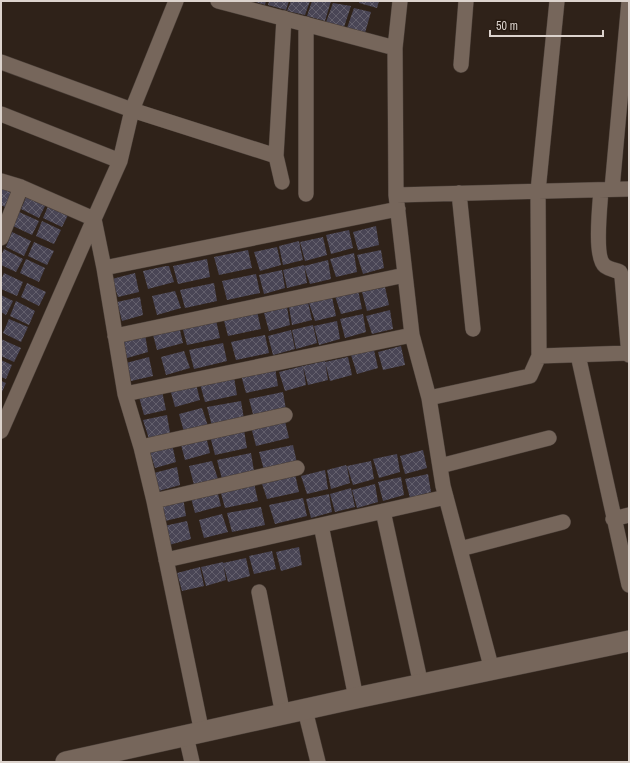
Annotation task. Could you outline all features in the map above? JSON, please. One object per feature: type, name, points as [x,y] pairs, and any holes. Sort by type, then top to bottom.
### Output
[{"type":"street","points":[[1,431],[120,161],[132,110],[176,1]]},
{"type":"street","points":[[218,1],[395,48]]},
{"type":"street","points":[[400,1],[395,48],[397,202],[412,335],[429,398],[446,497],[492,670]]},
{"type":"street","points":[[461,65],[466,1]]},
{"type":"street","points":[[429,398],[530,376],[539,356],[538,191],[557,1]]},
{"type":"street","points":[[539,356],[629,354],[622,277],[620,272],[605,266],[601,261],[598,250],[629,1]]},
{"type":"street","points":[[282,182],[276,156],[284,18]]},
{"type":"street","points":[[306,24],[306,194]]},
{"type":"street","points":[[1,62],[132,110],[276,156]]},
{"type":"street","points":[[1,114],[120,161]]},
{"type":"street","points":[[1,181],[21,187],[94,219]]},
{"type":"street","points":[[1,238],[21,187]]},
{"type":"street","points":[[104,268],[397,202],[459,193],[629,188]]},
{"type":"street","points":[[459,193],[473,329]]},
{"type":"street","points":[[94,219],[104,268],[125,394],[141,447],[166,560],[194,734],[192,762]]},
{"type":"street","points":[[115,336],[405,275]]},
{"type":"street","points":[[125,394],[412,335]]},
{"type":"street","points":[[578,355],[613,519],[629,585]]},
{"type":"street","points":[[141,447],[285,415]]},
{"type":"street","points":[[440,466],[549,438]]},
{"type":"street","points":[[154,501],[297,468]]},
{"type":"street","points":[[166,560],[446,497]]},
{"type":"street","points":[[383,512],[421,685]]},
{"type":"street","points":[[613,519],[629,516]]},
{"type":"street","points":[[460,549],[563,522]]},
{"type":"street","points":[[321,525],[356,698]]},
{"type":"street","points":[[259,592],[283,715]]},
{"type":"street","points":[[66,762],[629,640]]},
{"type":"street","points":[[305,710],[318,762]]},
{"type":"building","points":[[252,1],[266,1],[265,5]]},
{"type":"building","points":[[269,1],[289,1],[286,10],[268,5]]},
{"type":"building","points":[[291,1],[310,1],[305,15],[287,11]]},
{"type":"building","points":[[312,1],[331,1],[325,21],[307,16]]},
{"type":"building","points":[[359,1],[379,1],[377,8],[359,3]]},
{"type":"building","points":[[333,3],[351,6],[344,27],[326,22]]},
{"type":"building","points":[[354,8],[371,12],[365,33],[347,28]]},
{"type":"building","points":[[1,188],[14,194],[7,208],[1,205]]},
{"type":"building","points":[[27,195],[46,204],[39,218],[21,209]]},
{"type":"building","points":[[49,204],[69,213],[62,227],[43,218]]},
{"type":"building","points":[[19,212],[39,221],[32,235],[13,226]]},
{"type":"building","points":[[42,221],[61,230],[54,244],[36,236]]},
{"type":"building","points":[[376,226],[379,245],[358,250],[353,232]]},
{"type":"building","points":[[349,230],[353,248],[331,254],[326,235]]},
{"type":"building","points":[[12,232],[31,241],[24,256],[6,247]]},
{"type":"building","points":[[323,237],[327,255],[305,261],[300,242]]},
{"type":"building","points":[[299,241],[303,260],[283,265],[279,246]]},
{"type":"building","points":[[34,242],[54,251],[47,265],[28,256]]},
{"type":"building","points":[[277,247],[281,265],[260,271],[254,252]]},
{"type":"building","points":[[4,249],[23,259],[16,272],[1,265],[1,256]]},
{"type":"building","points":[[248,250],[252,268],[219,275],[214,257]]},
{"type":"building","points":[[381,250],[384,268],[363,274],[357,255]]},
{"type":"building","points":[[354,253],[357,272],[336,277],[330,259]]},
{"type":"building","points":[[26,259],[45,268],[39,282],[20,273]]},
{"type":"building","points":[[207,259],[210,277],[178,284],[173,266]]},
{"type":"building","points":[[328,260],[331,279],[310,284],[304,266]]},
{"type":"building","points":[[304,265],[307,283],[287,288],[283,270]]},
{"type":"building","points":[[169,266],[174,282],[148,289],[143,271]]},
{"type":"building","points":[[282,270],[285,288],[264,294],[259,275]]},
{"type":"building","points":[[4,273],[23,282],[17,296],[1,289],[1,280]]},
{"type":"building","points":[[135,273],[139,292],[118,297],[112,279]]},
{"type":"building","points":[[256,274],[260,293],[227,300],[222,281]]},
{"type":"building","points":[[27,283],[46,292],[39,306],[21,297]]},
{"type":"building","points":[[214,283],[217,301],[185,308],[180,290]]},
{"type":"building","points":[[385,287],[389,305],[367,311],[362,292]]},
{"type":"building","points":[[358,290],[362,309],[341,314],[335,296]]},
{"type":"building","points":[[175,291],[181,308],[157,315],[152,296]]},
{"type":"building","points":[[1,295],[13,301],[6,315],[1,312]]},
{"type":"building","points":[[140,297],[143,315],[122,321],[117,302]]},
{"type":"building","points":[[332,297],[336,316],[315,321],[309,303]]},
{"type":"building","points":[[16,301],[35,311],[29,325],[10,316]]},
{"type":"building","points":[[308,302],[312,320],[292,325],[289,307]]},
{"type":"building","points":[[287,307],[290,325],[269,331],[264,313]]},
{"type":"building","points":[[390,310],[393,329],[372,334],[366,316]]},
{"type":"building","points":[[257,311],[261,329],[228,336],[223,317]]},
{"type":"building","points":[[363,314],[366,332],[345,338],[340,319]]},
{"type":"building","points":[[9,319],[28,327],[21,342],[3,333]]},
{"type":"building","points":[[216,320],[220,338],[187,345],[182,326]]},
{"type":"building","points":[[337,321],[340,339],[319,345],[314,326]]},
{"type":"building","points":[[313,325],[317,343],[296,349],[292,330]]},
{"type":"building","points":[[179,326],[183,343],[157,350],[152,331]]},
{"type":"building","points":[[291,330],[295,349],[273,355],[268,336]]},
{"type":"building","points":[[145,334],[148,352],[127,358],[122,339]]},
{"type":"building","points":[[265,335],[269,353],[236,360],[231,342]]},
{"type":"building","points":[[1,339],[21,348],[14,362],[1,356]]},
{"type":"building","points":[[223,343],[227,361],[194,369],[189,350]]},
{"type":"building","points":[[401,346],[405,365],[383,370],[378,352]]},
{"type":"building","points":[[374,350],[378,368],[357,374],[351,355]]},
{"type":"building","points":[[184,351],[190,368],[166,375],[161,357]]},
{"type":"building","points":[[149,357],[153,376],[131,381],[126,363]]},
{"type":"building","points":[[348,357],[352,375],[330,381],[325,362]]},
{"type":"building","points":[[1,360],[12,365],[6,379],[1,377]]},
{"type":"building","points":[[325,361],[328,380],[308,385],[303,366]]},
{"type":"building","points":[[303,366],[306,385],[285,391],[279,372]]},
{"type":"building","points":[[275,368],[278,386],[246,393],[241,375]]},
{"type":"building","points":[[234,377],[237,395],[205,402],[200,384]]},
{"type":"building","points":[[1,381],[6,383],[1,394]]},
{"type":"building","points":[[196,384],[200,400],[175,407],[170,389]]},
{"type":"building","points":[[162,391],[166,410],[144,415],[139,397]]},
{"type":"building","points":[[283,392],[286,410],[254,418],[249,399]]},
{"type":"building","points":[[241,401],[244,419],[212,426],[207,407]]},
{"type":"building","points":[[202,408],[208,426],[184,432],[179,414]]},
{"type":"building","points":[[167,415],[170,433],[149,439],[143,420]]},
{"type":"building","points":[[285,421],[289,438],[256,446],[251,427]]},
{"type":"building","points":[[244,430],[247,448],[215,455],[210,436]]},
{"type":"building","points":[[206,436],[210,453],[185,460],[180,441]]},
{"type":"building","points":[[172,444],[176,462],[155,468],[149,449]]},
{"type":"building","points":[[293,445],[297,463],[264,470],[259,452]]},
{"type":"building","points":[[423,450],[427,468],[405,474],[400,456]]},
{"type":"building","points":[[251,453],[254,471],[222,479],[217,460]]},
{"type":"building","points":[[397,454],[400,472],[379,478],[373,459]]},
{"type":"building","points":[[212,461],[218,479],[194,485],[189,466]]},
{"type":"building","points":[[371,461],[374,479],[353,485],[347,466]]},
{"type":"building","points":[[346,465],[350,483],[331,489],[327,470]]},
{"type":"building","points":[[177,467],[180,485],[159,491],[154,473]]},
{"type":"building","points":[[325,470],[328,489],[307,494],[301,476]]},
{"type":"building","points":[[295,474],[299,492],[267,499],[261,481]]},
{"type":"building","points":[[428,474],[431,492],[410,498],[405,479]]},
{"type":"building","points":[[401,477],[404,495],[383,501],[378,482]]},
{"type":"building","points":[[254,483],[258,501],[225,508],[220,490]]},
{"type":"building","points":[[375,484],[378,502],[357,508],[352,490]]},
{"type":"building","points":[[351,488],[355,507],[335,512],[330,494]]},
{"type":"building","points":[[217,490],[221,506],[195,513],[190,494]]},
{"type":"building","points":[[329,494],[332,512],[311,518],[306,499]]},
{"type":"building","points":[[183,497],[186,516],[165,521],[160,502]]},
{"type":"building","points":[[303,498],[307,516],[275,524],[269,505]]},
{"type":"building","points":[[261,507],[265,525],[232,532],[227,513]]},
{"type":"building","points":[[222,514],[228,532],[204,538],[199,520]]},
{"type":"building","points":[[187,521],[191,539],[169,545],[164,526]]},
{"type":"building","points":[[299,547],[302,565],[281,571],[276,552]]},
{"type":"building","points":[[272,551],[276,569],[254,574],[249,556]]},
{"type":"building","points":[[246,558],[250,576],[228,582],[223,563]]},
{"type":"building","points":[[223,562],[226,580],[206,586],[201,567]]},
{"type":"building","points":[[200,567],[204,586],[182,591],[177,573]]}]
